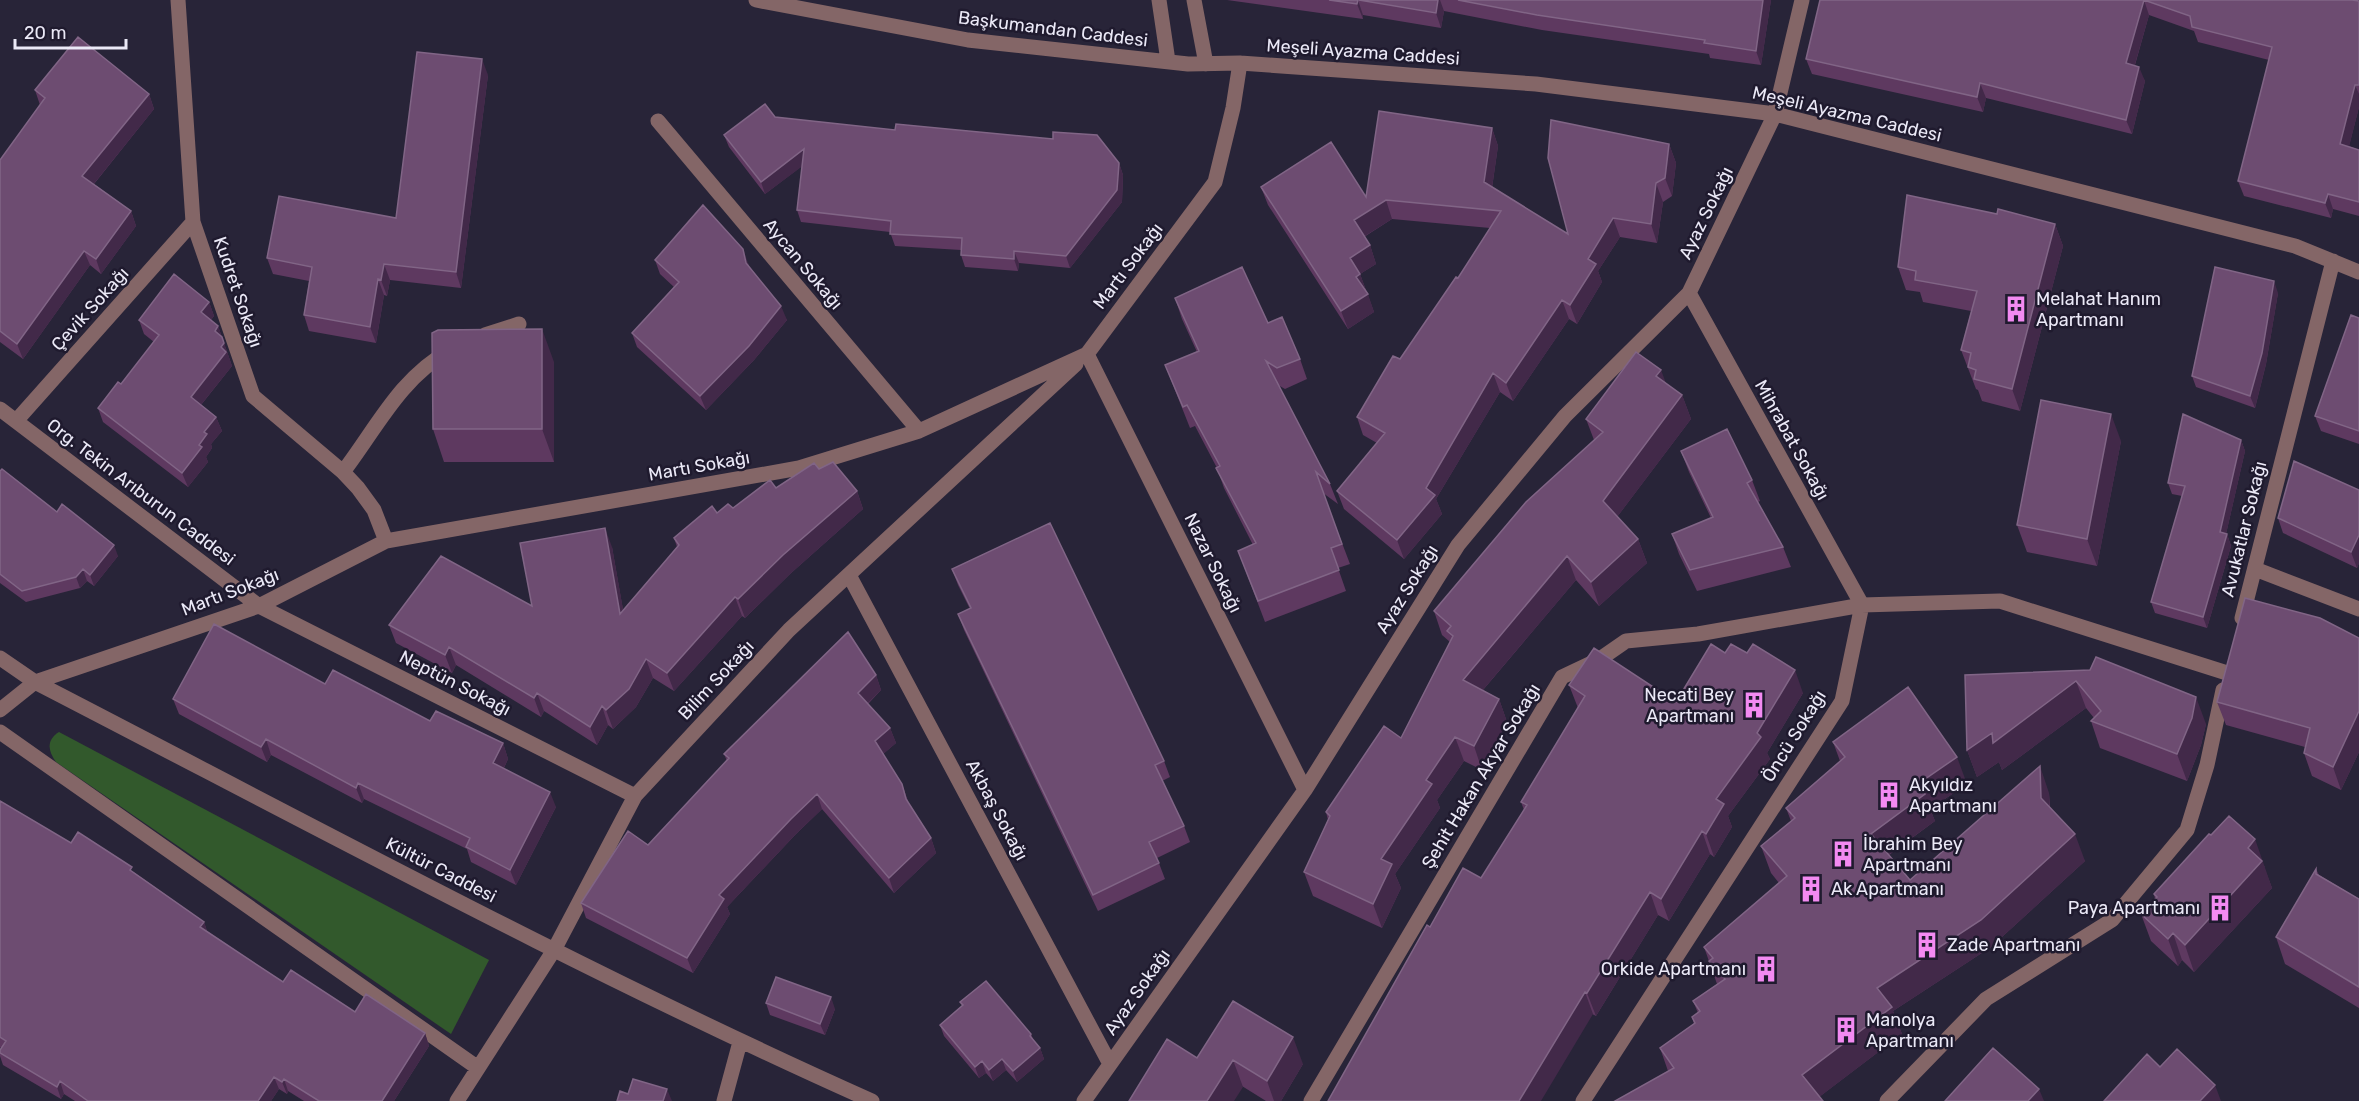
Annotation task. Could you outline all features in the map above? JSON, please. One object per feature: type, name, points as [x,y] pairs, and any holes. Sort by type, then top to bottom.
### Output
[{"type":"street","name":"Kudret Sokağı","points":[[178,0],[193,222],[253,396],[343,472],[374,510],[386,541]]},
{"type":"street","name":"Başkumandan Caddesi","points":[[756,0],[968,40],[1168,61],[1206,64],[1240,63]]},
{"type":"street","points":[[1159,0],[1168,61]]},
{"type":"street","points":[[1194,0],[1206,64]]},
{"type":"street","name":"Ayaz Sokağı","points":[[1084,1101],[1305,790],[1458,545],[1565,416],[1689,293],[1775,114],[1802,0]]},
{"type":"street","name":"Meşeli Ayazma Caddesi","points":[[1240,63],[1536,84],[1775,114],[2295,246],[2359,272]]},
{"type":"street","name":"Martı Sokağı","points":[[0,710],[35,682],[259,606],[386,541],[799,468],[919,431],[1087,354],[1215,182],[1233,108],[1240,63]]},
{"type":"street","name":"Aycan Sokağı","points":[[658,122],[919,431]]},
{"type":"street","name":"Çevik Sokağı","points":[[16,421],[193,222]]},
{"type":"street","name":"Avukatlar Sokağı","points":[[2236,638],[2333,261]]},
{"type":"street","name":"Mihrabat Sokağı","points":[[1689,293],[1862,605]]},
{"type":"street","points":[[343,472],[409,381],[438,357],[468,342],[519,324]]},
{"type":"street","name":"Bilim Sokağı","points":[[457,1101],[554,950],[635,796],[789,630],[1087,354]]},
{"type":"street","name":"Nazar Sokağı","points":[[1087,354],[1305,790]]},
{"type":"street","name":"Org. Tekin Arıburun Caddesi","points":[[0,410],[259,606]]},
{"type":"street","points":[[2255,569],[2359,609]]},
{"type":"street","name":"Akbaş Sokağı","points":[[849,575],[1110,1064]]},
{"type":"street","points":[[1862,605],[2000,601],[2228,667],[2207,765],[2187,830],[2112,921],[1986,999],[1887,1101]]},
{"type":"street","name":"Şehit Hakan Akyar Sokağı","points":[[1311,1101],[1562,677],[1600,659],[1626,642],[1698,634],[1862,605]]},
{"type":"street","name":"Öncü Sokağı","points":[[1583,1101],[1842,701],[1862,605]]},
{"type":"street","name":"Neptün Sokağı","points":[[259,606],[635,796]]},
{"type":"street","name":"Kültür Caddesi","points":[[0,658],[35,682],[554,950],[740,1042],[872,1101]]},
{"type":"street","points":[[0,732],[478,1068]]},
{"type":"street","points":[[724,1101],[740,1042]]},
{"type":"green space","points":[[59,732],[489,960],[451,1034],[56,762],[51,754],[50,742]]},
{"type":"building","points":[[1329,0],[1358,0],[1357,4]]},
{"type":"building","points":[[1359,0],[1438,0],[1436,13]]},
{"type":"building","points":[[1458,0],[1763,0],[1756,51],[1704,43],[1705,40],[1537,15]]},
{"type":"building","points":[[1820,0],[2144,0],[2126,63],[2139,67],[2126,120],[1980,83],[1977,97],[1806,59]]},
{"type":"building","points":[[2144,0],[2359,1],[2359,85],[2355,85],[2340,144],[2359,150],[2359,202],[2328,194],[2325,203],[2238,181],[2272,47],[2192,27],[2190,16]]},
{"type":"building","points":[[78,37],[149,94],[82,176],[131,211],[96,259],[84,251],[17,344],[0,331],[0,160],[45,98],[35,90]]},
{"type":"building","points":[[417,52],[482,59],[456,272],[384,264],[381,280],[378,279],[370,327],[304,315],[312,267],[267,258],[279,196],[396,218]]},
{"type":"building","points":[[765,104],[775,117],[895,130],[896,124],[1053,139],[1053,132],[1097,135],[1119,163],[1117,190],[1066,256],[1014,251],[1014,259],[961,255],[962,238],[890,234],[891,221],[797,210],[804,149],[761,182],[724,135]]},
{"type":"building","points":[[1379,111],[1492,128],[1484,182],[1568,234],[1548,158],[1551,120],[1669,144],[1665,178],[1656,183],[1651,224],[1613,218],[1588,259],[1596,264],[1570,305],[1562,300],[1506,383],[1493,373],[1426,488],[1435,495],[1397,540],[1337,491],[1385,433],[1357,417],[1393,356],[1400,359],[1456,277],[1458,278],[1501,211],[1386,200],[1354,220],[1370,245],[1350,258],[1360,274],[1356,277],[1368,294],[1341,311],[1261,187],[1331,142],[1366,197]]},
{"type":"building","points":[[1907,195],[1997,214],[1998,209],[2055,224],[2012,389],[1974,379],[1976,370],[1968,367],[1971,353],[1961,350],[1977,291],[1915,280],[1916,271],[1898,267]]},
{"type":"building","points":[[703,205],[743,249],[746,263],[781,306],[749,346],[700,396],[632,333],[679,282],[655,260]]},
{"type":"building","points":[[1242,267],[1268,323],[1282,317],[1300,359],[1277,368],[1266,361],[1330,484],[1316,472],[1342,544],[1331,548],[1339,570],[1258,601],[1238,551],[1256,543],[1216,468],[1220,466],[1187,405],[1183,407],[1165,365],[1199,351],[1175,298]]},
{"type":"building","points":[[2215,267],[2274,281],[2262,353],[2250,396],[2192,376]]},
{"type":"building","points":[[174,274],[209,302],[201,312],[218,326],[215,331],[222,337],[224,343],[221,347],[226,352],[191,397],[216,417],[204,432],[207,434],[199,445],[202,447],[182,473],[98,408],[118,382],[121,384],[159,335],[139,320]]},
{"type":"building","points":[[2351,315],[2359,318],[2359,431],[2315,416]]},
{"type":"building","points":[[542,329],[542,429],[433,429],[432,333],[438,330]]},
{"type":"building","points":[[1636,352],[1661,370],[1656,376],[1682,395],[1603,501],[1638,539],[1591,582],[1567,556],[1463,680],[1499,699],[1474,746],[1455,737],[1426,780],[1432,784],[1381,859],[1392,864],[1373,904],[1304,872],[1330,816],[1326,812],[1384,726],[1401,738],[1453,636],[1447,631],[1451,626],[1434,611],[1526,502],[1603,432],[1586,419]]},
{"type":"building","points":[[2041,400],[2111,414],[2087,539],[2017,525]]},
{"type":"building","points":[[2183,414],[2241,440],[2220,532],[2227,534],[2203,617],[2151,602],[2185,486],[2168,483]]},
{"type":"building","points":[[1727,429],[1752,480],[1747,483],[1783,547],[1690,570],[1672,534],[1713,517],[1681,451]]},
{"type":"building","points":[[2294,461],[2359,490],[2359,535],[2351,552],[2278,518]]},
{"type":"building","points":[[833,462],[857,491],[783,555],[738,599],[735,597],[667,673],[646,659],[629,689],[606,710],[602,706],[590,727],[537,693],[534,698],[449,647],[445,655],[389,625],[441,556],[532,606],[520,543],[605,528],[620,614],[679,545],[674,538],[712,506],[717,513],[728,504],[733,508],[770,480],[776,488],[814,463],[819,469]]},
{"type":"building","points":[[2,469],[57,512],[62,504],[114,545],[90,575],[83,569],[76,577],[22,591],[0,574],[0,471]]},
{"type":"building","points":[[1050,523],[1164,761],[1155,765],[1184,826],[1149,842],[1159,863],[1093,895],[958,614],[971,608],[952,569]]},
{"type":"building","points":[[2245,598],[2320,618],[2359,638],[2359,711],[2333,767],[2304,753],[2310,728],[2217,702]]},
{"type":"building","points":[[214,624],[325,684],[333,670],[430,721],[436,711],[503,743],[493,763],[550,792],[510,870],[466,847],[470,838],[358,783],[356,788],[266,739],[261,747],[173,699]]},
{"type":"building","points":[[848,632],[876,675],[858,693],[890,728],[875,741],[902,784],[906,799],[931,838],[889,878],[817,794],[719,895],[724,899],[687,958],[581,903],[628,831],[648,845],[729,758],[724,754]]},
{"type":"building","points":[[1711,644],[1725,653],[1731,644],[1747,653],[1753,644],[1795,670],[1757,733],[1761,737],[1716,799],[1724,804],[1706,834],[1702,831],[1661,899],[1650,892],[1587,993],[1585,992],[1519,1101],[1328,1101],[1427,925],[1430,927],[1463,868],[1481,878],[1527,805],[1521,802],[1585,696],[1569,685],[1594,648],[1676,702]]},
{"type":"building","points":[[2096,657],[2196,697],[2192,718],[2177,754],[2091,721],[2101,711],[2076,681],[1993,743],[1992,733],[1967,750],[1965,675],[2090,670]]},
{"type":"building","points":[[1908,687],[1957,757],[1918,784],[1925,794],[1871,834],[1910,880],[2040,766],[2041,798],[2075,834],[1981,920],[1877,988],[1892,1007],[1802,1075],[1823,1101],[1615,1101],[1674,1068],[1660,1048],[1695,1023],[1692,1017],[1700,1011],[1693,1001],[1725,979],[1709,961],[1713,958],[1704,947],[1787,876],[1761,846],[1795,818],[1786,808],[1845,757],[1833,742]]},
{"type":"building","points":[[0,801],[71,843],[78,832],[132,867],[130,870],[204,922],[200,927],[283,982],[291,970],[355,1012],[366,994],[425,1033],[382,1101],[319,1101],[284,1079],[282,1082],[274,1077],[258,1101],[88,1101],[60,1081],[57,1087],[0,1053],[6,1041],[0,1037]]},
{"type":"building","points":[[2229,816],[2255,839],[2248,848],[2262,861],[2185,945],[2173,933],[2168,939],[2141,914],[2157,897],[2154,894],[2209,834],[2211,835]]},
{"type":"building","points":[[2316,869],[2316,874],[2359,899],[2359,987],[2276,937]]},
{"type":"building","points":[[776,977],[831,997],[820,1024],[766,1003]]},
{"type":"building","points":[[986,981],[1040,1048],[1013,1071],[1002,1059],[989,1070],[982,1061],[975,1067],[940,1025],[963,1005],[960,1002]]},
{"type":"building","points":[[1233,1001],[1293,1037],[1267,1081],[1233,1060],[1207,1101],[1129,1101],[1167,1039],[1197,1058]]},
{"type":"building","points":[[1993,1048],[2039,1089],[2028,1101],[1945,1101]]},
{"type":"building","points":[[2177,1049],[2215,1085],[2200,1101],[2104,1101],[2147,1054],[2160,1067]]},
{"type":"building","points":[[633,1079],[667,1089],[663,1101],[617,1101],[620,1091],[628,1094]]},
{"type":"place","name":"Melahat Hanım Apartmanı","points":[[2016,309]]},
{"type":"place","name":"Necati Bey Apartmanı","points":[[1754,705]]},
{"type":"place","name":"Akyıldız Apartmanı","points":[[1889,795]]},
{"type":"place","name":"İbrahim Bey Apartmanı","points":[[1843,854]]},
{"type":"place","name":"Ak Apartmanı","points":[[1811,889]]},
{"type":"place","name":"Paya Apartmanı","points":[[2220,908]]},
{"type":"place","name":"Zade Apartmanı","points":[[1927,945]]},
{"type":"place","name":"Orkide Apartmanı","points":[[1766,969]]},
{"type":"place","name":"Manolya Apartmanı","points":[[1846,1030]]}]
